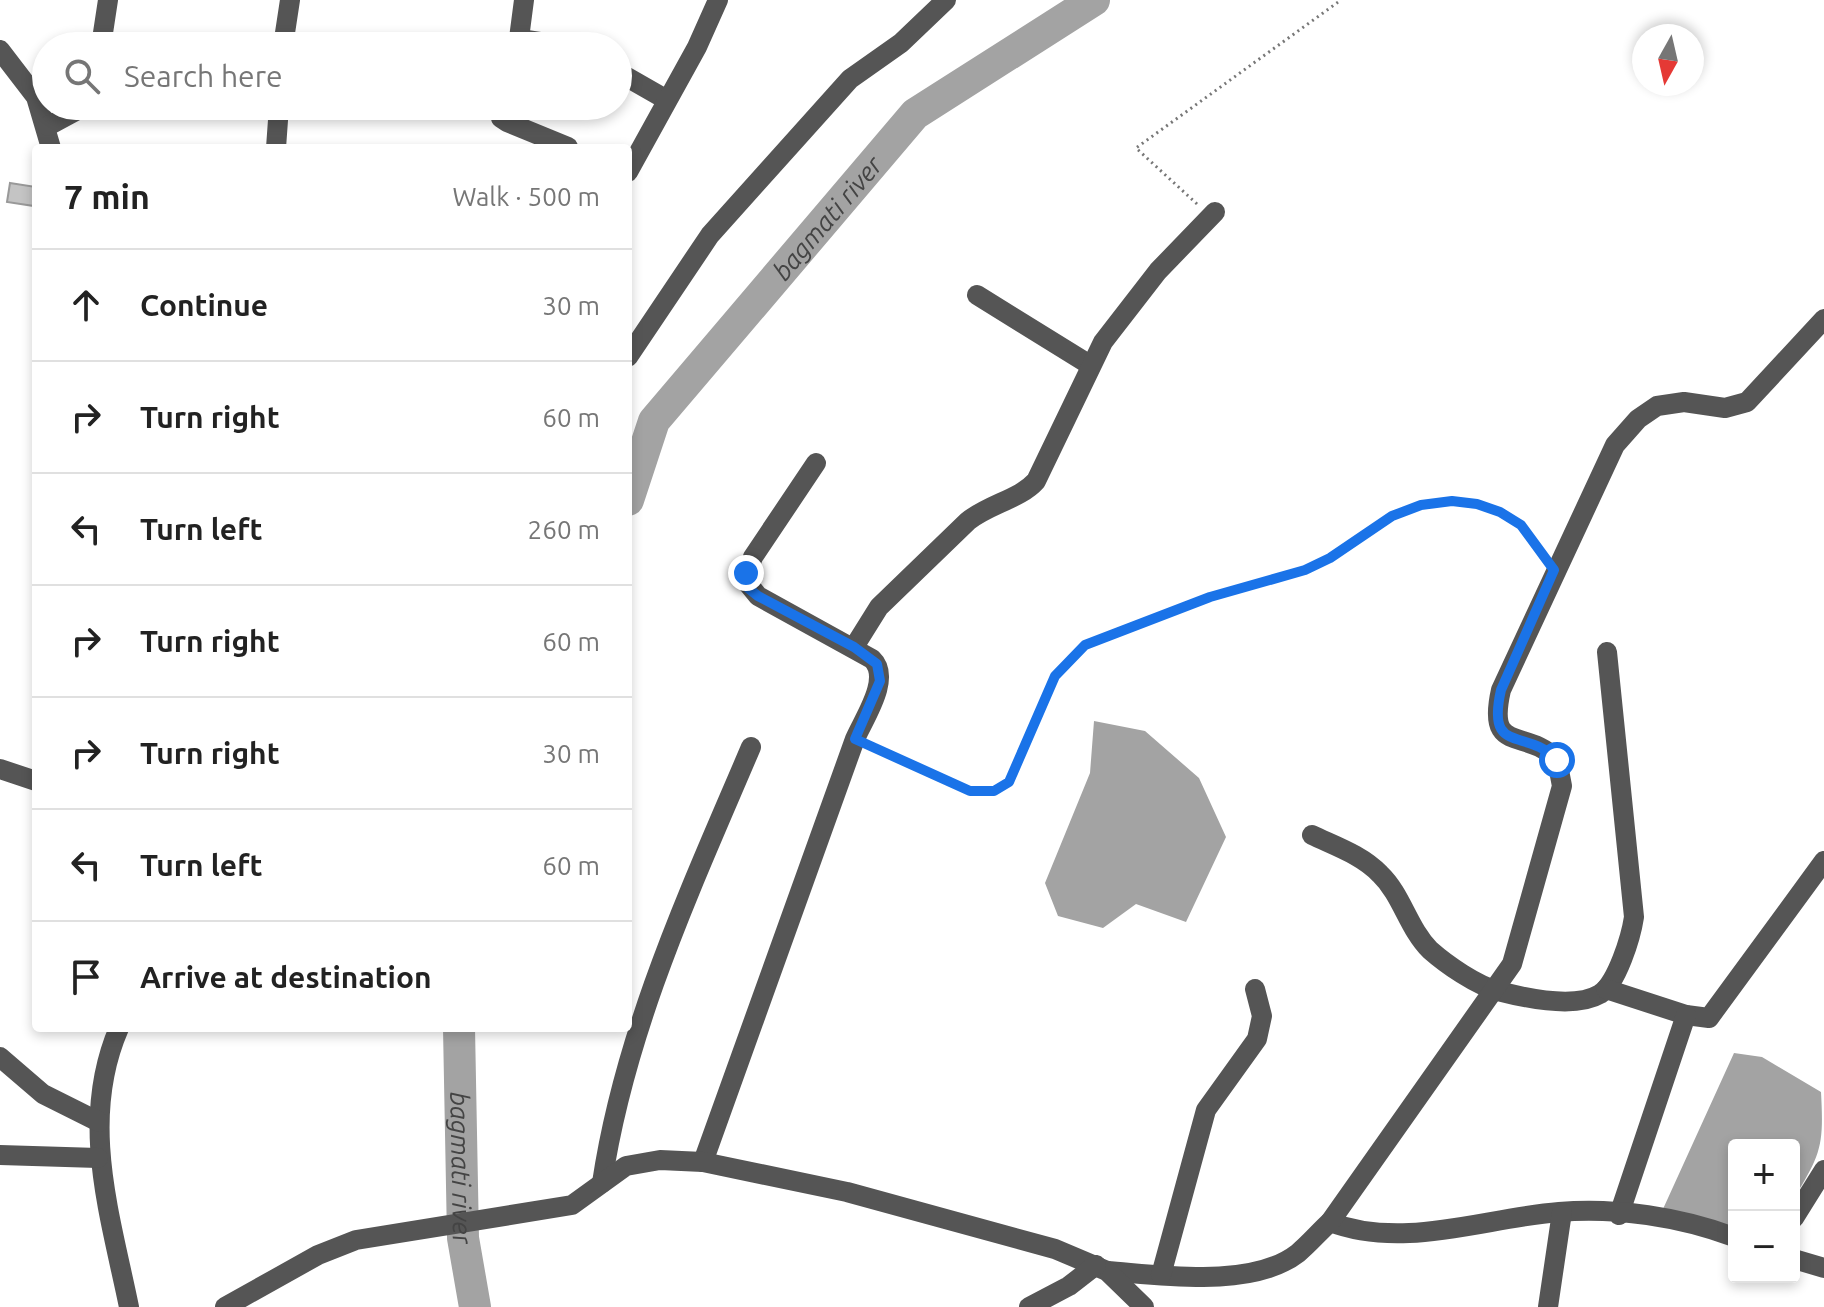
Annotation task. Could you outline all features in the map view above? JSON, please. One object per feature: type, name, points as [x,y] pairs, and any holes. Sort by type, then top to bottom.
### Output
[{"type":"street","points":[[103,32],[108,0]]},
{"type":"street","points":[[285,32],[290,0]]},
{"type":"street","points":[[520,32],[524,0]]},
{"type":"street","points":[[632,165],[718,0]]},
{"type":"street","points":[[632,351],[710,235],[850,79],[901,43],[946,0]]},
{"type":"street","points":[[0,50],[32,92]]},
{"type":"street","points":[[632,80],[667,100]]},
{"type":"street","points":[[46,120],[50,144]]},
{"type":"street","points":[[48,126],[59,120]]},
{"type":"street","points":[[276,144],[278,120]]},
{"type":"street","points":[[504,120],[561,144]]},
{"type":"street","points":[[854,647],[894,591],[968,521],[992,504],[1029,488],[1036,481],[1090,365],[1158,271],[1215,212]]},
{"type":"street","points":[[977,295],[1090,365]]},
{"type":"street","points":[[225,1307],[318,1255],[356,1240],[572,1205],[626,1166],[643,1161],[703,1162],[861,1196],[1055,1249],[1102,1268],[1161,1275],[1221,1276],[1262,1270],[1296,1254],[1330,1222],[1496,991],[1512,964],[1562,786],[1557,760],[1544,749],[1504,734],[1498,728],[1497,710],[1501,690],[1554,570],[1615,445],[1638,419],[1657,406],[1671,402],[1725,408],[1747,402],[1824,319]]},
{"type":"street","points":[[703,1162],[880,676],[877,664],[854,647],[758,596],[745,580],[753,557],[816,463]]},
{"type":"street","points":[[1312,835],[1373,867],[1390,885],[1412,929],[1433,952],[1496,991],[1585,1000],[1606,989],[1627,949],[1634,917],[1607,652]]},
{"type":"street","points":[[602,1183],[609,1140],[658,965],[751,747]]},
{"type":"street","points":[[0,769],[32,780]]},
{"type":"street","points":[[1606,989],[1686,1015],[1705,1019],[1713,1016],[1824,861]]},
{"type":"street","points":[[1161,1275],[1206,1110],[1257,1039],[1262,1016],[1255,989]]},
{"type":"street","points":[[1619,1215],[1686,1015]]},
{"type":"street","points":[[118,1032],[103,1074],[98,1158],[129,1307]]},
{"type":"street","points":[[0,1057],[43,1094],[99,1122]]},
{"type":"street","points":[[0,1155],[98,1158]]},
{"type":"street","points":[[1798,1211],[1824,1170]]},
{"type":"street","points":[[1330,1222],[1353,1231],[1385,1234],[1562,1212],[1687,1221],[1728,1235]]},
{"type":"street","points":[[1548,1307],[1562,1212]]},
{"type":"street","points":[[1800,1261],[1824,1268]]},
{"type":"street","points":[[1029,1307],[1102,1268]]},
{"type":"street","points":[[1102,1268],[1144,1307]]},
{"type":"path","points":[[1215,212],[1190,202],[1136,148],[1237,71],[1341,0]]},
{"type":"path","points":[[855,739],[970,791],[994,791],[1009,782],[1055,676],[1085,645],[1210,597],[1305,570],[1330,558],[1392,516],[1421,505],[1452,501],[1477,504],[1500,512],[1521,525],[1554,570]]},
{"type":"shaded area","points":[[1094,721],[1145,731],[1199,778],[1226,837],[1186,922],[1136,904],[1103,928],[1058,916],[1045,883],[1090,773]]},
{"type":"shaded area","points":[[1734,1053],[1762,1057],[1821,1092],[1819,1149],[1800,1188],[1800,1139],[1728,1139],[1728,1227],[1663,1209]]},
{"type":"building","points":[[10,183],[32,186],[32,206],[7,202]]},
{"type":"waterway","name":"bagmati river","points":[[632,488],[654,421],[915,114],[1094,0]]},
{"type":"waterway","name":"bagmati river","points":[[459,1032],[463,1238],[475,1307]]},
{"type":"route","points":[[746,573],[748,588],[758,596],[854,647],[877,664],[880,681],[855,739],[970,791],[994,791],[1009,782],[1055,676],[1068,659],[1085,645],[1122,628],[1210,597],[1305,570],[1330,558],[1392,516],[1421,505],[1452,501],[1477,504],[1500,512],[1521,525],[1554,570],[1501,690],[1497,722],[1504,734],[1544,749],[1557,760]]}]
